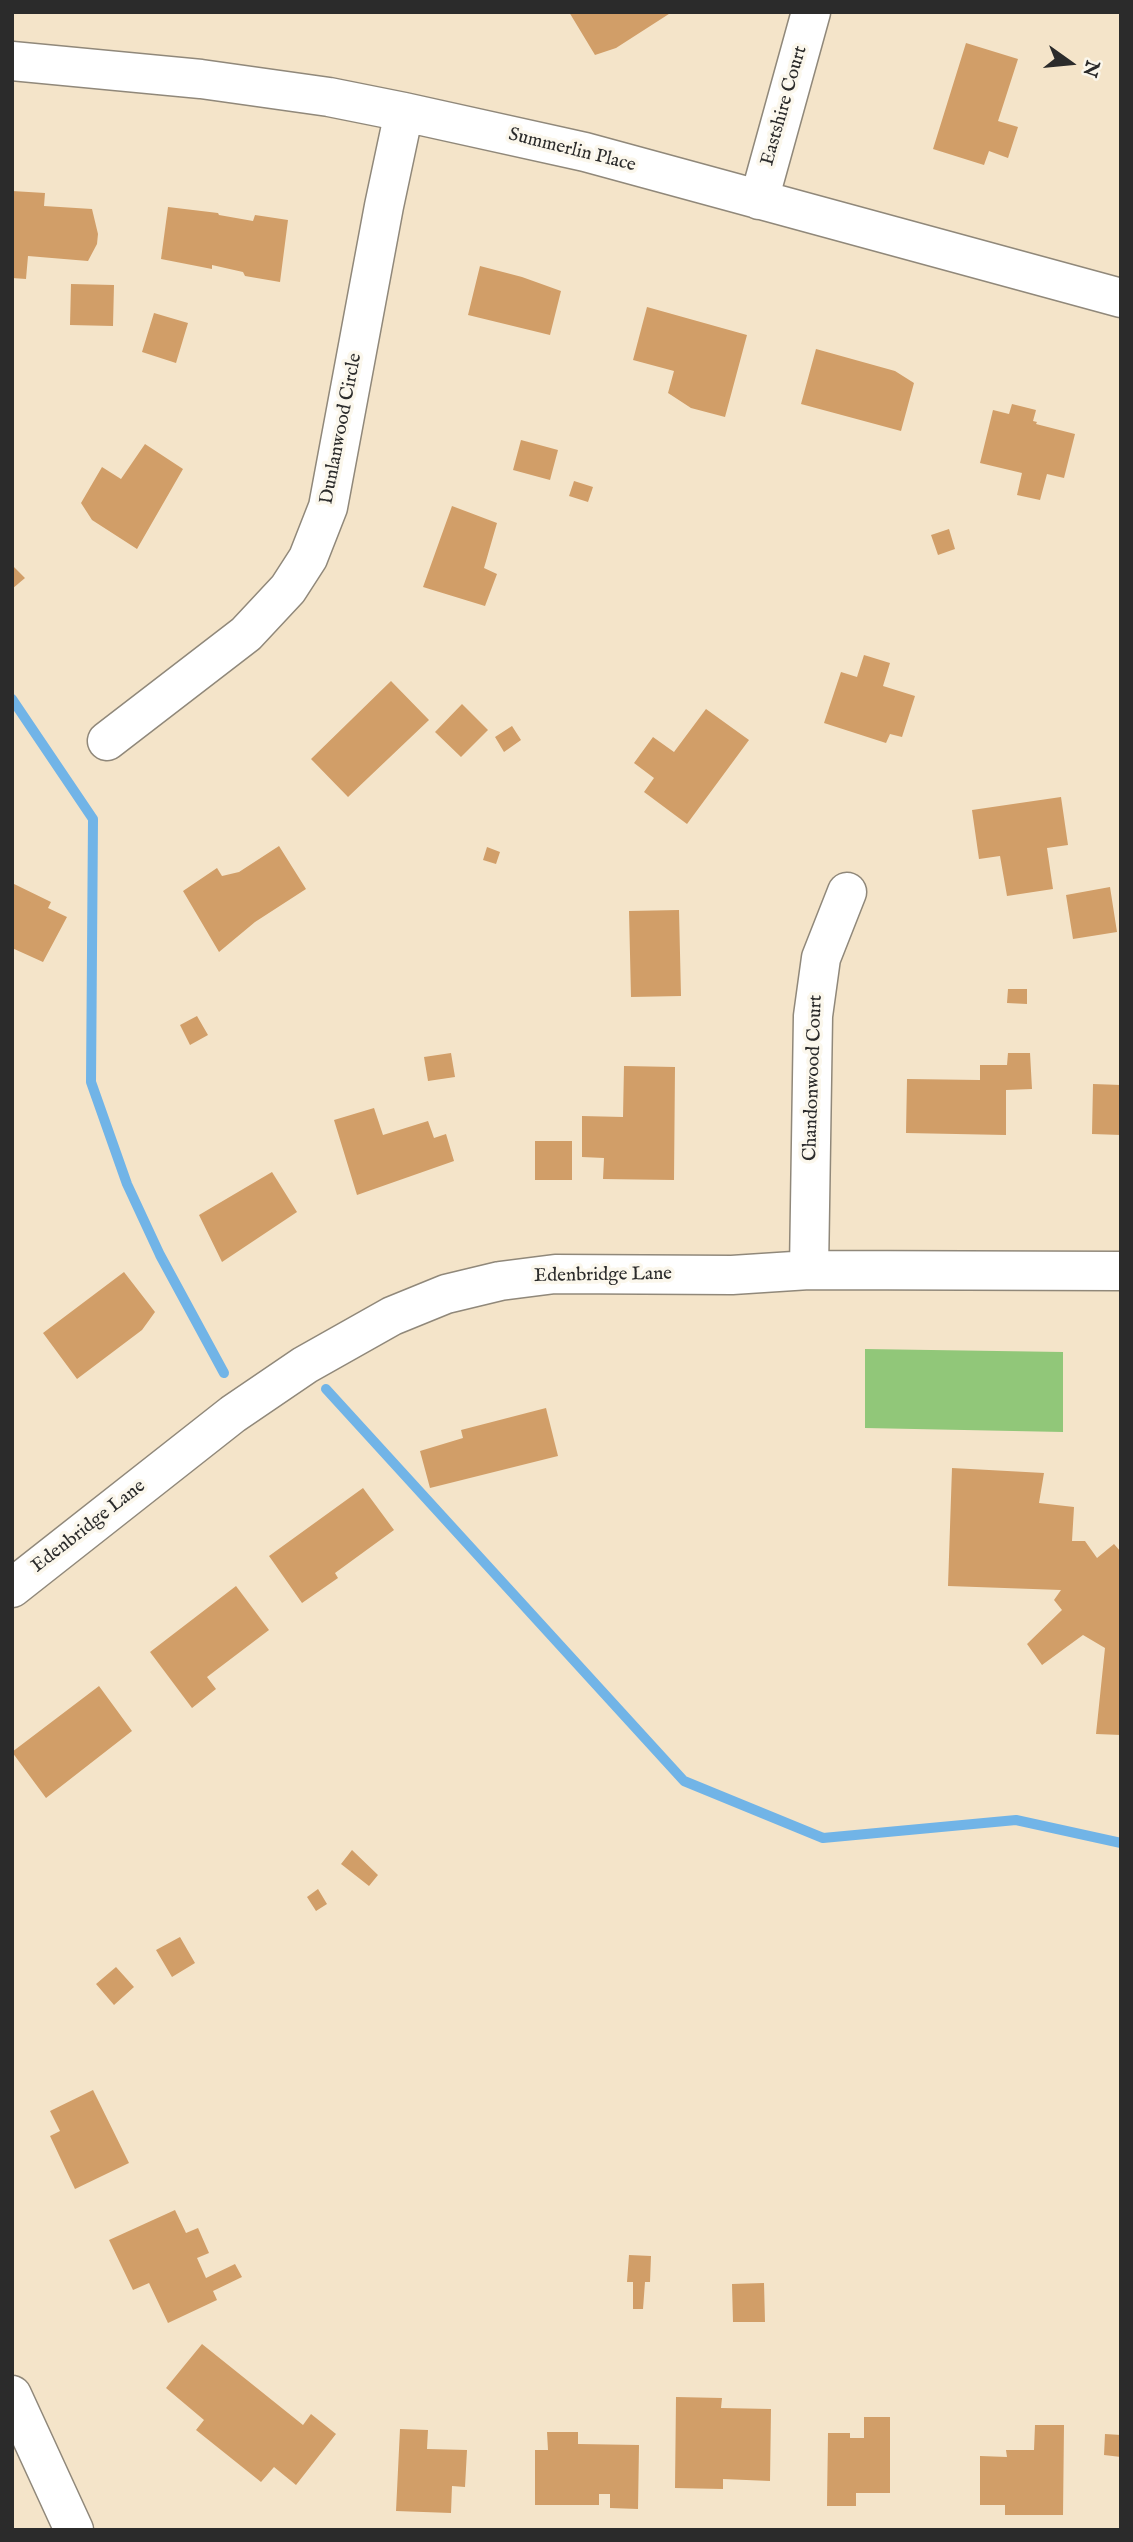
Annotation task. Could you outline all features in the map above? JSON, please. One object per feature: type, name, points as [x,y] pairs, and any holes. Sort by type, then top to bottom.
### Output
[{"type":"street","name":"Eastshire Court","points":[[759,200],[811,12]]},
{"type":"street","name":"Summerlin Place","points":[[12,61],[201,79],[329,97],[404,112],[585,152],[1121,298]]},
{"type":"street","name":"Dunlanwood Circle","points":[[107,741],[246,634],[288,589],[308,558],[328,507],[404,112]]},
{"type":"street","name":"Chandonwood Court","points":[[809,1270],[813,1016],[821,958],[846,892]]},
{"type":"street","name":"Edenbridge Lane","points":[[12,1588],[233,1413],[305,1365],[392,1316],[446,1294],[500,1281],[555,1274],[732,1275],[809,1270],[1121,1271]]},
{"type":"street","points":[[12,2395],[74,2530]]},
{"type":"green space","points":[[865,1349],[1063,1352],[1063,1432],[865,1428]]},
{"type":"building","points":[[569,12],[672,12],[616,48],[595,55]]},
{"type":"building","points":[[966,43],[1018,59],[998,121],[1018,127],[1008,158],[989,151],[984,165],[933,149]]},
{"type":"building","points":[[12,191],[45,193],[44,206],[92,209],[98,234],[97,244],[88,261],[28,256],[26,279],[12,278]]},
{"type":"building","points":[[168,207],[218,213],[253,221],[255,215],[288,220],[280,282],[245,276],[243,272],[212,265],[212,269],[161,259]]},
{"type":"building","points":[[480,266],[561,291],[550,335],[468,315]]},
{"type":"building","points":[[71,284],[114,285],[113,326],[70,325]]},
{"type":"building","points":[[647,307],[747,335],[725,417],[691,408],[668,393],[674,371],[633,360]]},
{"type":"building","points":[[154,313],[188,323],[176,363],[142,352]]},
{"type":"building","points":[[816,349],[895,371],[914,383],[901,431],[801,404]]},
{"type":"building","points":[[1012,404],[1036,410],[1033,421],[1037,422],[1036,424],[1075,434],[1064,478],[1047,474],[1040,500],[1017,495],[1022,473],[980,463],[993,410],[1009,414]]},
{"type":"building","points":[[521,440],[558,450],[550,480],[513,470]]},
{"type":"building","points":[[145,444],[183,469],[137,549],[92,520],[81,503],[102,467],[121,479]]},
{"type":"building","points":[[574,481],[593,487],[588,502],[569,496]]},
{"type":"building","points":[[452,506],[497,523],[484,568],[497,574],[485,606],[423,587]]},
{"type":"building","points":[[949,529],[955,549],[938,555],[931,535]]},
{"type":"building","points":[[12,565],[25,578],[12,589]]},
{"type":"building","points":[[864,655],[890,663],[883,686],[915,696],[902,737],[890,734],[886,743],[824,723],[841,672],[857,677]]},
{"type":"building","points":[[391,681],[429,720],[348,797],[311,759]]},
{"type":"building","points":[[462,704],[488,730],[461,757],[435,732]]},
{"type":"building","points":[[706,709],[749,740],[687,824],[644,792],[654,778],[634,763],[653,737],[674,752]]},
{"type":"building","points":[[512,726],[521,740],[504,752],[495,737]]},
{"type":"building","points":[[1061,797],[1068,845],[1047,848],[1053,889],[1007,896],[1000,856],[979,859],[972,810]]},
{"type":"building","points":[[279,846],[306,889],[255,922],[219,952],[183,891],[217,868],[222,876],[239,872]]},
{"type":"building","points":[[487,847],[500,852],[496,864],[483,860]]},
{"type":"building","points":[[12,883],[51,902],[48,908],[67,917],[43,962],[12,948]]},
{"type":"building","points":[[1110,887],[1117,932],[1073,939],[1066,895]]},
{"type":"building","points":[[679,910],[681,996],[631,997],[629,911]]},
{"type":"building","points":[[1008,989],[1027,989],[1027,1004],[1007,1003]]},
{"type":"building","points":[[197,1016],[208,1035],[190,1045],[180,1025]]},
{"type":"building","points":[[451,1053],[455,1077],[428,1081],[424,1057]]},
{"type":"building","points":[[1008,1053],[1030,1053],[1032,1089],[1006,1090],[1006,1135],[906,1133],[907,1079],[980,1080],[980,1065],[1007,1065]]},
{"type":"building","points":[[624,1066],[675,1067],[674,1180],[603,1179],[604,1158],[582,1157],[582,1116],[623,1117]]},
{"type":"building","points":[[1093,1084],[1121,1085],[1121,1135],[1092,1134]]},
{"type":"building","points":[[374,1108],[383,1135],[428,1121],[434,1138],[446,1134],[454,1161],[357,1195],[334,1120]]},
{"type":"building","points":[[535,1141],[572,1141],[572,1180],[535,1180]]},
{"type":"building","points":[[272,1172],[297,1212],[222,1262],[199,1215]]},
{"type":"building","points":[[124,1272],[155,1312],[142,1330],[77,1379],[43,1333]]},
{"type":"building","points":[[546,1408],[558,1456],[430,1488],[420,1451],[463,1438],[461,1430]]},
{"type":"building","points":[[952,1468],[1044,1473],[1039,1503],[1074,1507],[1072,1541],[1085,1541],[1097,1558],[1114,1544],[1121,1552],[1121,1735],[1096,1734],[1105,1648],[1083,1635],[1042,1665],[1027,1644],[1062,1610],[1054,1600],[1061,1590],[948,1586]]},
{"type":"building","points":[[363,1488],[394,1530],[335,1573],[338,1578],[302,1603],[269,1556]]},
{"type":"building","points":[[236,1586],[269,1630],[207,1677],[216,1689],[192,1708],[150,1652]]},
{"type":"building","points":[[99,1686],[132,1731],[46,1798],[12,1752]]},
{"type":"building","points":[[352,1850],[378,1875],[369,1886],[341,1864]]},
{"type":"building","points":[[318,1889],[327,1904],[316,1911],[307,1897]]},
{"type":"building","points":[[180,1937],[195,1963],[172,1977],[156,1950]]},
{"type":"building","points":[[116,1967],[134,1987],[114,2005],[96,1984]]},
{"type":"building","points":[[93,2090],[129,2163],[75,2189],[50,2136],[60,2131],[50,2111]]},
{"type":"building","points":[[175,2210],[186,2233],[198,2228],[209,2253],[197,2258],[206,2278],[235,2264],[242,2277],[213,2291],[217,2300],[168,2323],[149,2283],[133,2290],[109,2240]]},
{"type":"building","points":[[629,2255],[651,2256],[650,2282],[645,2282],[643,2309],[633,2309],[633,2282],[627,2282]]},
{"type":"building","points":[[764,2283],[765,2322],[733,2322],[732,2284]]},
{"type":"building","points":[[202,2344],[303,2425],[311,2414],[336,2434],[296,2485],[274,2467],[261,2482],[196,2430],[204,2420],[166,2388]]},
{"type":"building","points":[[676,2397],[722,2398],[721,2408],[771,2409],[770,2481],[723,2479],[723,2489],[675,2488]]},
{"type":"building","points":[[864,2417],[890,2417],[890,2493],[856,2493],[856,2506],[827,2506],[828,2433],[850,2433],[850,2438],[864,2438]]},
{"type":"building","points":[[1035,2425],[1064,2425],[1063,2515],[1005,2515],[1005,2505],[980,2505],[980,2456],[1007,2457],[1006,2450],[1034,2450]]},
{"type":"building","points":[[400,2429],[428,2430],[427,2449],[467,2450],[465,2487],[452,2486],[451,2513],[396,2511]]},
{"type":"building","points":[[547,2432],[578,2432],[578,2444],[639,2445],[638,2509],[610,2508],[610,2494],[599,2494],[599,2505],[535,2505],[535,2450],[548,2450]]},
{"type":"building","points":[[1105,2434],[1121,2435],[1121,2457],[1104,2455]]},
{"type":"waterway","points":[[12,699],[93,819],[91,1082],[127,1184],[160,1255],[224,1373]]},
{"type":"waterway","points":[[326,1389],[684,1781],[823,1838],[1016,1820],[1121,1843]]}]
